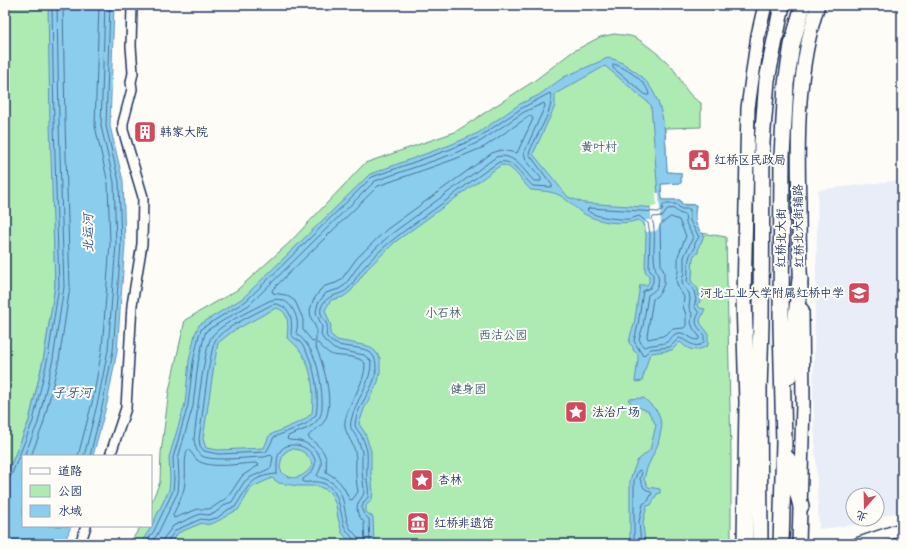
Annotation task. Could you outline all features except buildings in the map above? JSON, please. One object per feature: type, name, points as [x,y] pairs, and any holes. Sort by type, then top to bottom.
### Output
[{"type":"main road","points":[[746,544],[744,299],[748,108],[758,35],[765,5]]},
{"type":"main road","name":"红桥北大街","points":[[760,544],[759,389],[762,324],[762,156],[767,80],[782,5]]},
{"type":"main road","name":"红桥北大街","points":[[781,544],[784,442],[781,324],[782,156],[786,84],[792,45],[803,5]]},
{"type":"main road","name":"红桥北大街辅路","points":[[799,544],[801,506],[803,334],[800,279],[798,170],[800,113],[803,76],[810,29],[818,5]]},
{"type":"main road","points":[[784,407],[792,356],[800,279]]},
{"type":"main road","points":[[744,299],[750,325],[759,389]]},
{"type":"main road","points":[[784,442],[801,506]]},
{"type":"street","points":[[110,455],[126,408],[132,305],[142,244],[143,197],[123,130],[123,123],[132,89],[131,82],[134,73],[131,46],[132,5]]},
{"type":"street","points":[[80,544],[86,527]]},
{"type":"street","points":[[858,544],[902,529]]},
{"type":"shaded area","name":"河北工业大学附属红桥中学","points":[[902,180],[902,511],[885,516],[885,487],[845,487],[845,526],[819,529],[813,396],[818,190]]},
{"type":"green space","points":[[5,5],[49,5],[55,286],[44,356],[29,421],[5,479],[6,249]]},
{"type":"green space","name":"西沽公园","points":[[614,34],[634,37],[639,40],[670,65],[690,95],[701,103],[701,127],[665,128],[667,172],[681,173],[681,183],[661,184],[662,200],[680,200],[682,204],[696,205],[694,220],[701,233],[726,237],[731,452],[731,544],[129,544],[140,527],[152,527],[152,501],[160,482],[161,453],[169,391],[185,320],[237,290],[289,243],[365,163],[455,132],[534,81],[572,52],[600,37]]},
{"type":"water","name":"子牙河","points":[[48,5],[114,5],[110,126],[123,181],[125,244],[117,351],[107,403],[93,455],[22,455],[22,527],[71,527],[64,544],[5,544],[5,479],[29,421],[44,356],[55,286]]},
{"type":"water","points":[[608,58],[614,59],[630,68],[642,77],[651,88],[662,114],[666,143],[667,172],[681,173],[681,183],[661,184],[662,200],[680,200],[682,205],[696,205],[696,222],[698,229],[704,235],[699,245],[698,253],[694,255],[693,258],[691,281],[698,289],[700,301],[697,305],[700,308],[705,309],[700,320],[701,324],[708,333],[708,345],[701,349],[693,350],[687,348],[680,342],[672,350],[652,353],[649,356],[642,381],[635,381],[638,354],[633,350],[633,347],[629,343],[634,325],[640,285],[647,285],[649,282],[649,276],[645,271],[646,234],[644,224],[638,220],[624,223],[601,221],[581,212],[559,195],[531,190],[514,171],[501,165],[395,242],[367,269],[351,291],[343,297],[331,300],[325,310],[331,326],[330,334],[337,340],[368,346],[375,351],[380,358],[378,382],[364,409],[359,424],[365,433],[371,451],[373,492],[372,499],[366,506],[366,512],[373,517],[374,544],[352,544],[342,533],[336,505],[331,494],[327,490],[317,486],[298,486],[279,483],[272,478],[252,487],[238,510],[215,522],[210,524],[202,523],[178,533],[170,544],[140,544],[152,527],[169,490],[169,457],[185,404],[189,361],[195,334],[199,325],[243,298],[370,174],[450,145],[478,133],[520,104],[539,95],[564,77]],"holes":[[[605,66],[651,105],[659,208],[584,203],[568,197],[533,154],[555,106],[555,94]],[[276,308],[284,312],[287,320],[287,338],[301,353],[310,371],[313,392],[312,413],[304,420],[269,436],[264,448],[218,450],[206,448],[203,439],[218,343],[233,331]],[[290,449],[304,452],[311,461],[312,465],[308,471],[301,476],[293,478],[281,471],[280,468],[284,453]]]},
{"type":"water","points":[[644,398],[658,412],[662,426],[658,444],[647,468],[644,479],[648,487],[660,489],[660,493],[657,494],[651,505],[647,506],[643,522],[645,544],[630,544],[630,480],[637,461],[650,450],[656,425],[648,411],[632,405],[628,399]]},
{"type":"pier","points":[[656,193],[659,193],[661,224],[656,231],[646,232],[645,220],[651,220],[651,206],[657,206]]},
{"type":"place","name":"韩家大院","points":[[145,132]]},
{"type":"place","name":"红桥区民政局","points":[[699,160]]},
{"type":"place","name":"河北工业大学附属红桥中学","points":[[859,293]]},
{"type":"place","name":"法治广场","points":[[576,412]]},
{"type":"place","name":"杏林","points":[[422,480]]},
{"type":"place","name":"红桥非遗馆","points":[[418,523]]},
{"type":"park label","name":"黄叶村","points":[[599,147]]},
{"type":"park label","name":"小石林","points":[[443,313]]},
{"type":"park label","name":"健身园","points":[[468,389]]},
{"type":"water label","name":"北运河","points":[[89,233]]}]
